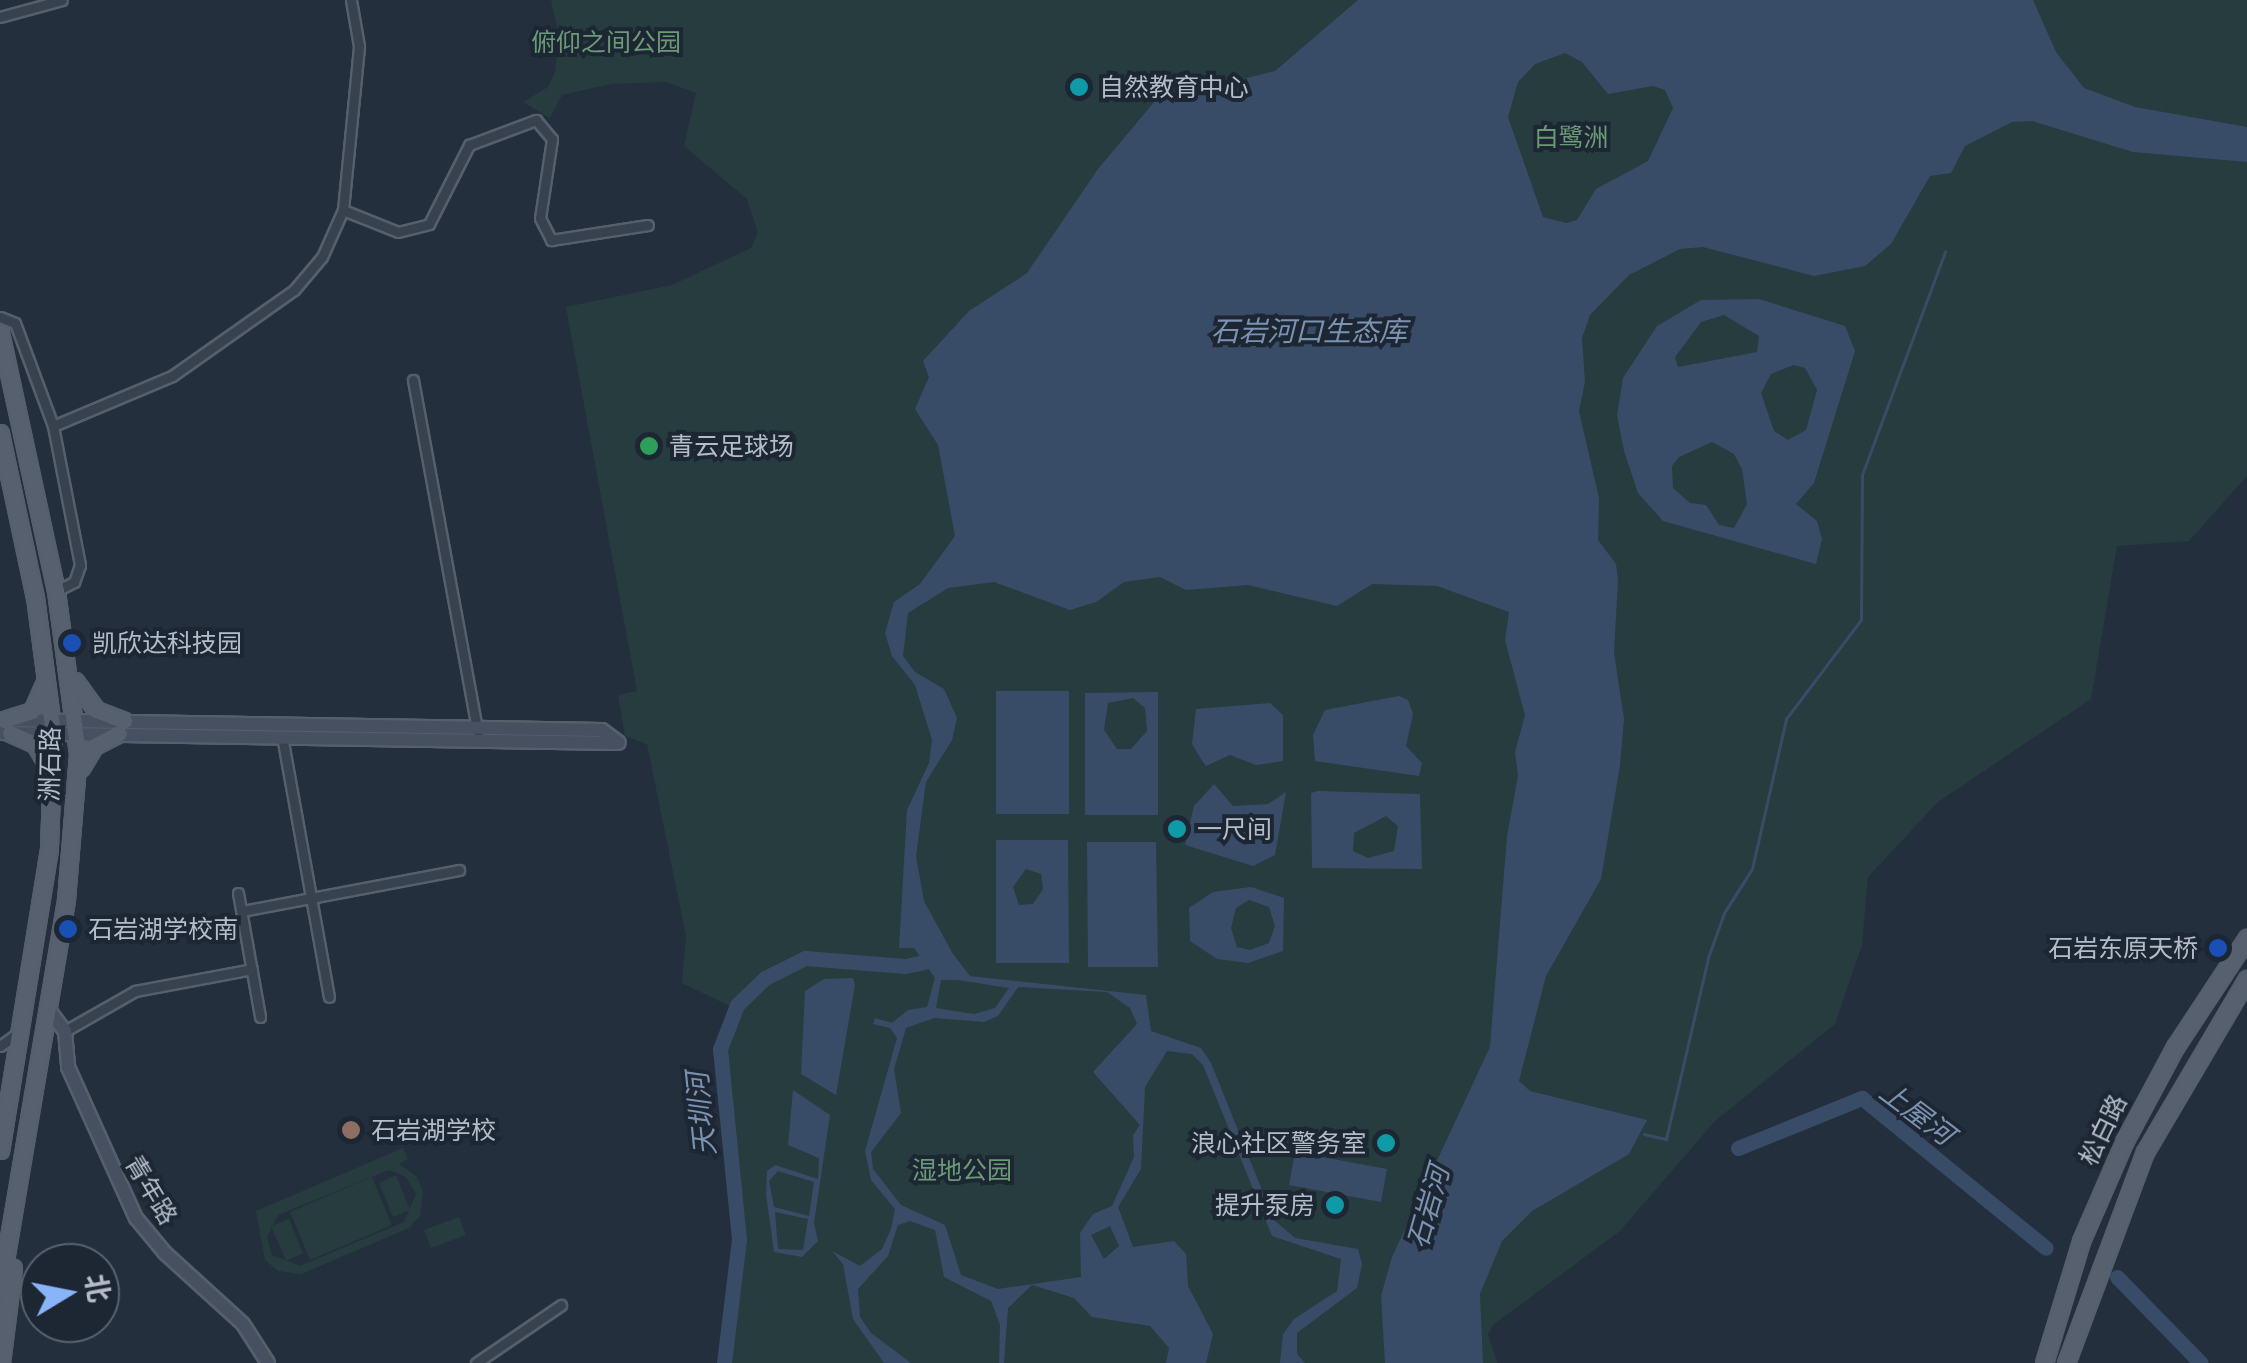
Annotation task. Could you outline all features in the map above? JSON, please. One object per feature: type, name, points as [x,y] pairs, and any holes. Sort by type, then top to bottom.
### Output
[{"type":"main road","name":"洲石路","points":[[0,332],[56,590],[78,726],[77,776],[49,1010],[0,1289]]},
{"type":"main road","name":"洲石路","points":[[0,433],[47,673],[52,727],[49,850],[0,1150]]},
{"type":"main road","points":[[47,673],[32,710],[3,726],[42,750],[51,786]]},
{"type":"main road","points":[[72,673],[88,703],[122,727],[94,746],[77,776]]},
{"type":"main road","name":"松白路","points":[[2044,1363],[2081,1241],[2124,1142],[2174,1047],[2247,938]]},
{"type":"main road","name":"松白路","points":[[2066,1363],[2145,1152],[2247,980]]},
{"type":"main road","name":"洲石路","points":[[1,1363],[16,1201]]},
{"type":"street","points":[[0,17],[62,0]]},
{"type":"street","points":[[52,426],[172,376],[294,290],[322,257],[343,210],[359,46],[351,0]]},
{"type":"street","points":[[343,210],[398,232],[429,224],[469,145],[536,120],[552,139],[540,196],[542,232],[560,242],[648,225]]},
{"type":"street","points":[[0,317],[15,324],[52,426],[80,565],[74,582],[56,590]]},
{"type":"street","points":[[413,380],[478,734]]},
{"type":"street","points":[[3,726],[478,734],[618,743],[602,730],[478,734]]},
{"type":"street","points":[[283,730],[329,996]]},
{"type":"street","points":[[242,911],[459,870]]},
{"type":"street","points":[[238,893],[260,1018]]},
{"type":"street","points":[[49,1010],[66,1031],[136,990],[252,969]]},
{"type":"street","name":"青年路","points":[[66,1031],[64,1048],[136,1218],[164,1254],[242,1324],[268,1363]]},
{"type":"street","points":[[0,1046],[21,1032]]},
{"type":"street","points":[[41,1058],[64,1048]]},
{"type":"street","points":[[476,1363],[561,1304]]},
{"type":"green space","points":[[551,0],[2247,0],[2247,476],[2189,541],[2117,546],[2091,699],[1938,802],[1868,877],[1862,945],[1835,1024],[1715,1121],[1620,1231],[1493,1325],[1488,1334],[1497,1363],[727,1363],[742,1232],[730,1167],[723,1049],[738,1010],[682,983],[686,936],[647,744],[625,736],[618,695],[637,691],[566,307],[672,285],[751,248],[758,232],[747,199],[684,146],[696,93],[666,82],[611,84],[562,95],[550,118],[523,102],[548,87],[555,72],[559,37]]},
{"type":"green space","points":[[403,1148],[408,1159],[399,1164],[417,1177],[423,1192],[420,1216],[409,1228],[301,1274],[278,1271],[265,1260],[256,1211]],"holes":[[[389,1170],[406,1177],[416,1194],[404,1222],[300,1266],[272,1255],[267,1237],[278,1215]]]},
{"type":"green space","points":[[396,1175],[410,1210],[393,1217],[379,1183]]},
{"type":"green space","points":[[372,1177],[392,1225],[310,1260],[290,1212]]},
{"type":"green space","points":[[459,1217],[466,1235],[431,1248],[424,1230]]},
{"type":"green space","points":[[289,1219],[303,1253],[286,1261],[271,1226]]},
{"type":"water","name":"石岩河口生态库","points":[[1358,0],[2033,0],[2056,52],[2084,88],[2135,107],[2247,127],[2247,162],[2133,152],[2032,121],[2012,122],[1965,146],[1951,173],[1930,176],[1891,244],[1865,266],[1814,276],[1703,247],[1680,249],[1629,275],[1590,315],[1582,338],[1585,382],[1579,411],[1599,498],[1598,540],[1616,564],[1618,580],[1614,653],[1624,719],[1620,765],[1601,879],[1546,976],[1519,1081],[1530,1091],[1647,1120],[1629,1154],[1532,1211],[1502,1241],[1480,1294],[1483,1363],[1385,1363],[1381,1296],[1392,1257],[1490,1047],[1507,836],[1518,776],[1515,752],[1525,715],[1505,640],[1509,612],[1437,586],[1372,584],[1337,606],[1248,585],[1186,590],[1160,577],[1124,582],[1096,602],[1070,610],[994,582],[948,588],[908,613],[903,656],[915,672],[944,689],[957,718],[952,740],[926,782],[916,856],[924,901],[953,954],[970,976],[1146,995],[1151,1031],[1201,1048],[1211,1063],[1274,1220],[1295,1238],[1358,1249],[1362,1264],[1357,1288],[1297,1333],[1297,1354],[1305,1363],[1280,1363],[1283,1334],[1294,1319],[1337,1291],[1341,1259],[1272,1236],[1203,1065],[1192,1054],[1167,1051],[1145,1087],[1141,1169],[1118,1207],[1133,1247],[1174,1241],[1186,1254],[1188,1286],[1213,1334],[1206,1363],[1166,1363],[1169,1348],[1150,1326],[1092,1317],[1074,1298],[1032,1285],[1008,1308],[1004,1363],[999,1363],[1000,1325],[991,1301],[944,1277],[935,1230],[910,1221],[898,1225],[888,1256],[858,1289],[860,1317],[871,1333],[911,1363],[884,1363],[853,1319],[843,1264],[832,1251],[860,1266],[882,1249],[891,1229],[895,1209],[871,1180],[865,1151],[897,1038],[890,1028],[873,1024],[875,1018],[892,1023],[908,1010],[927,1007],[935,978],[914,948],[899,948],[907,810],[929,763],[932,740],[915,685],[892,656],[885,633],[894,602],[920,584],[955,536],[938,445],[915,409],[929,377],[923,361],[969,311],[1027,273],[1098,169],[1155,101],[1275,71]],"holes":[[[1565,53],[1582,62],[1608,94],[1653,86],[1665,90],[1673,108],[1648,161],[1596,189],[1577,220],[1566,223],[1543,217],[1508,117],[1518,82],[1535,64]],[[941,980],[1009,988],[995,1008],[974,1014],[936,1008]],[[1018,987],[1107,992],[1130,1008],[1137,1024],[1093,1072],[1140,1125],[1133,1135],[1134,1157],[1112,1206],[1093,1214],[1080,1233],[1081,1277],[998,1289],[961,1275],[945,1225],[901,1205],[873,1169],[871,1152],[901,1113],[894,1069],[906,1028],[934,1018],[984,1022],[998,1016]],[[1110,1226],[1119,1246],[1104,1259],[1091,1235]]]},
{"type":"water","points":[[1759,299],[1845,326],[1855,351],[1814,483],[1796,504],[1817,521],[1822,539],[1816,564],[1663,521],[1638,493],[1617,415],[1623,378],[1657,326],[1701,300]],"holes":[[[1724,315],[1759,336],[1757,352],[1678,367],[1675,357],[1701,322]],[[1793,365],[1805,368],[1817,390],[1806,430],[1788,440],[1774,431],[1761,393],[1771,374]],[[1712,442],[1734,454],[1742,469],[1747,504],[1734,528],[1719,525],[1706,505],[1690,503],[1673,488],[1672,466],[1679,457]]]},
{"type":"water","points":[[996,691],[1069,691],[1069,814],[996,814]]},
{"type":"water","points":[[1158,692],[1158,815],[1085,815],[1085,693]],"holes":[[[1133,698],[1145,708],[1147,731],[1131,749],[1117,749],[1104,730],[1108,703]]]},
{"type":"water","points":[[1399,696],[1408,700],[1413,714],[1406,746],[1422,763],[1419,776],[1315,761],[1313,735],[1325,710]]},
{"type":"water","points":[[1270,703],[1283,715],[1283,761],[1256,765],[1230,755],[1206,766],[1192,744],[1196,709]]},
{"type":"water","points":[[1214,784],[1233,806],[1268,804],[1286,792],[1275,855],[1253,866],[1185,845],[1194,806]]},
{"type":"water","points":[[1311,793],[1420,794],[1422,869],[1312,868]],"holes":[[[1386,816],[1398,826],[1394,851],[1368,858],[1353,851],[1354,833]]]},
{"type":"water","points":[[996,840],[1068,840],[1069,963],[996,963]],"holes":[[[1026,869],[1041,874],[1043,889],[1033,904],[1019,905],[1013,887]]]},
{"type":"water","points":[[1087,842],[1156,842],[1158,967],[1088,967]]},
{"type":"water","points":[[1251,887],[1284,898],[1283,951],[1248,963],[1217,959],[1190,941],[1189,908],[1213,892]],"holes":[[[1249,900],[1269,907],[1275,926],[1269,943],[1250,950],[1237,947],[1231,928],[1236,908]]]},
{"type":"water","points":[[853,978],[836,1095],[801,1074],[805,991],[824,979]]},
{"type":"water","points":[[793,1090],[830,1115],[814,1223],[818,1241],[802,1257],[774,1252],[767,1171],[775,1165],[818,1179],[819,1158],[788,1145]],"holes":[[[778,1171],[814,1182],[809,1216],[774,1207],[769,1181]],[[775,1212],[808,1219],[803,1250],[778,1249]]]},
{"type":"water","points":[[1295,1152],[1387,1169],[1381,1202],[1289,1185]]},
{"type":"waterway","points":[[1644,1134],[1666,1139],[1708,958],[1724,913],[1752,869],[1786,719],[1861,620],[1862,475],[1945,252]]},
{"type":"waterway","name":"天圳河","points":[[724,1363],[739,1239],[720,1049],[737,1005],[765,978],[805,958],[905,966],[924,962]]},
{"type":"waterway","name":"上屋河","points":[[1738,1148],[1862,1098],[2046,1248]]},
{"type":"waterway","name":"上屋河","points":[[2117,1277],[2201,1363]]},
{"type":"place","name":"自然教育中心","points":[[1079,87]]},
{"type":"place","name":"青云足球场","points":[[649,446]]},
{"type":"place","name":"凯欣达科技园","points":[[72,643]]},
{"type":"place","name":"一尺间","points":[[1177,829]]},
{"type":"place","name":"石岩湖学校南","points":[[68,929]]},
{"type":"place","name":"石岩东原天桥","points":[[2218,948]]},
{"type":"place","name":"石岩湖学校","points":[[351,1130]]},
{"type":"place","name":"浪心社区警务室","points":[[1386,1143]]},
{"type":"place","name":"提升泵房","points":[[1335,1205]]},
{"type":"park label","name":"俯仰之间公园","points":[[606,42]]},
{"type":"park label","name":"白鹭洲","points":[[1571,137]]},
{"type":"park label","name":"湿地公园","points":[[962,1170]]},
{"type":"water label","name":"石岩河","points":[[1428,1207]]}]
